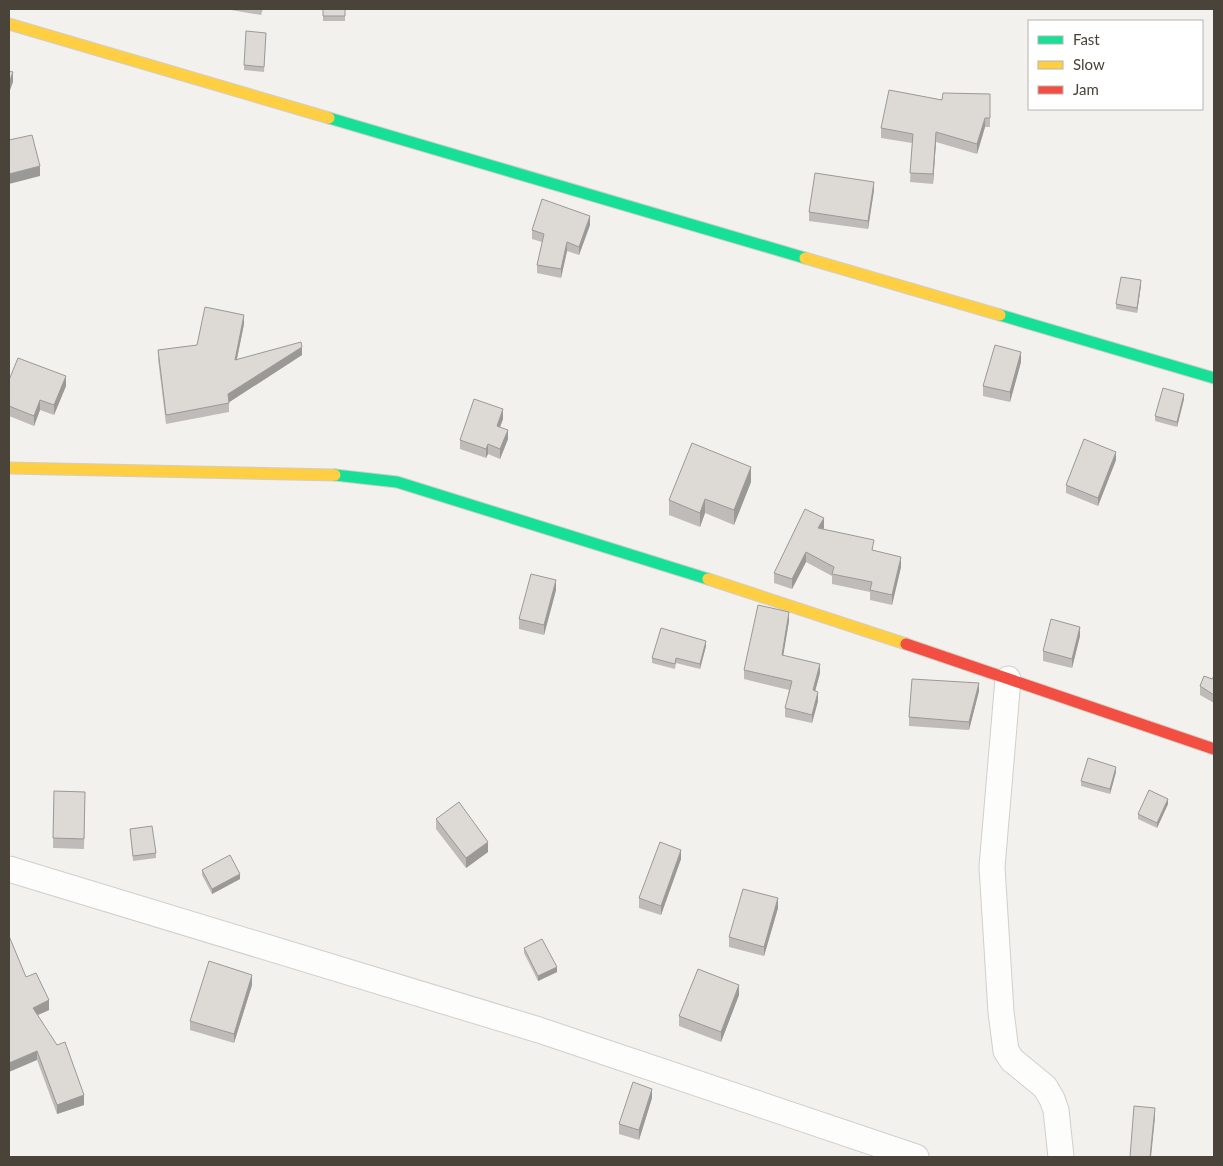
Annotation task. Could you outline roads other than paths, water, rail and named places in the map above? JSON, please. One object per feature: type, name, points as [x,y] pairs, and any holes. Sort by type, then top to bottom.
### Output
[{"type":"street","points":[[9,24],[1214,378]]},
{"type":"street","points":[[9,468],[352,475],[397,482],[764,596],[1214,749]]},
{"type":"street","points":[[1008,679],[992,867],[1001,1012],[1006,1051],[1012,1060],[1045,1087],[1052,1099],[1056,1110],[1061,1157]]},
{"type":"street","points":[[9,869],[539,1030],[916,1157]]}]
